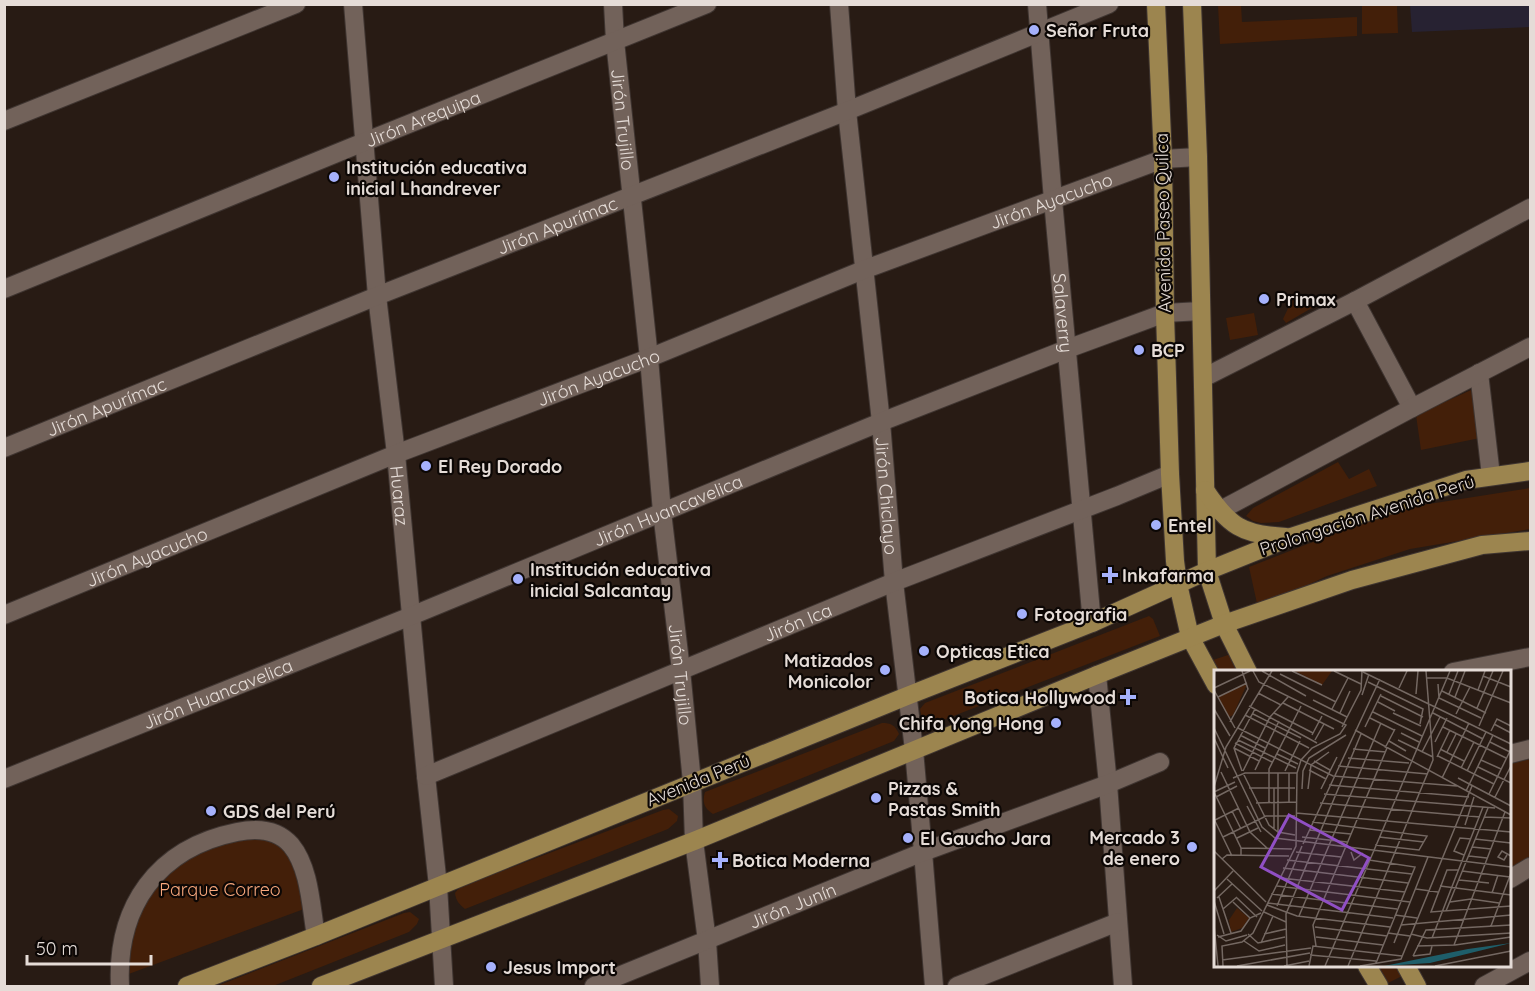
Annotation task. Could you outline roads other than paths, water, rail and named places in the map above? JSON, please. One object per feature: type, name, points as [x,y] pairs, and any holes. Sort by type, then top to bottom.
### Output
[{"type":"main road","name":"Avenida Paseo Quilca","points":[[1156,4],[1163,159],[1170,474],[1178,584],[1190,637],[1214,683]]},
{"type":"main road","name":"Avenida Paseo Quilca","points":[[1192,4],[1198,157],[1207,571],[1224,624],[1247,670]]},
{"type":"main road","name":"Prolongación Avenida Perú","points":[[1207,571],[1291,537],[1466,480],[1530,471]]},
{"type":"main road","points":[[1205,490],[1219,511],[1232,523],[1248,531],[1268,536],[1291,537]]},
{"type":"main road","points":[[321,987],[694,842],[1224,624],[1362,577],[1482,544],[1530,541]]},
{"type":"main road","name":"Avenida Perú","points":[[187,987],[1092,623],[1207,571]]},
{"type":"main road","points":[[1368,967],[1378,987]]},
{"type":"main road","points":[[1407,967],[1418,987]]},
{"type":"street","points":[[4,121],[296,4]]},
{"type":"street","name":"Huaraz","points":[[353,4],[377,296],[396,454],[438,886],[444,987]]},
{"type":"street","name":"Jirón Trujillo","points":[[613,4],[649,358],[662,513],[681,670],[692,783],[694,842],[707,941],[710,987]]},
{"type":"street","name":"Jirón Arequipa","points":[[4,289],[364,141],[707,4]]},
{"type":"street","name":"Jirón Chiclayo","points":[[839,4],[847,111],[881,422],[894,582],[914,750],[934,987]]},
{"type":"street","name":"Salaverry","points":[[1036,4],[1092,623]]},
{"type":"street","name":"Jirón Apurímac","points":[[4,448],[377,296],[847,111],[1108,4]]},
{"type":"street","name":"Jirón Ayacucho","points":[[4,615],[396,454],[649,358],[863,270],[1163,159],[1198,157]]},
{"type":"street","points":[[1203,378],[1530,208]]},
{"type":"street","points":[[1355,301],[1412,408]]},
{"type":"street","name":"Jirón Huancavelica","points":[[4,779],[411,616],[881,422],[1067,349],[1165,313],[1201,311]]},
{"type":"street","points":[[1219,511],[1530,347]]},
{"type":"street","points":[[1479,374],[1491,476]]},
{"type":"street","name":"Jirón Ica","points":[[426,776],[894,582],[1170,474]]},
{"type":"street","points":[[1463,670],[1530,657]]},
{"type":"street","points":[[1097,675],[1108,784],[1123,987]]},
{"type":"street","points":[[1511,754],[1530,749]]},
{"type":"street","name":"Jirón Junín","points":[[594,987],[923,852],[1108,784],[1160,762]]},
{"type":"street","points":[[120,987],[122,944],[134,906],[146,887],[160,870],[177,856],[194,845],[217,836],[262,830],[278,834],[290,844],[300,858],[305,873],[316,936]]},
{"type":"street","points":[[1511,878],[1530,867]]},
{"type":"street","points":[[957,987],[1118,922]]},
{"type":"street","points":[[1484,987],[1530,961]]},
{"type":"place","name":"Señor Fruta","points":[[1034,30]]},
{"type":"place","name":"Institución educativa inicial Lhandrever","points":[[334,177]]},
{"type":"place","name":"Primax","points":[[1264,299]]},
{"type":"place","name":"BCP","points":[[1139,350]]},
{"type":"place","name":"El Rey Dorado","points":[[426,466]]},
{"type":"place","name":"Entel","points":[[1156,525]]},
{"type":"place","name":"Inkafarma","points":[[1110,575]]},
{"type":"place","name":"Institución educativa inicial Salcantay","points":[[518,579]]},
{"type":"place","name":"Fotografia","points":[[1022,614]]},
{"type":"place","name":"Opticas Etica","points":[[924,651]]},
{"type":"place","name":"Matizados Monicolor","points":[[885,670]]},
{"type":"place","name":"Botica Hollywood","points":[[1128,697]]},
{"type":"place","name":"Chifa Yong Hong","points":[[1056,723]]},
{"type":"place","name":"Pizzas & Pastas Smith","points":[[876,798]]},
{"type":"place","name":"GDS del Perú","points":[[211,811]]},
{"type":"place","name":"El Gaucho Jara","points":[[908,838]]},
{"type":"place","name":"Mercado 3 de enero","points":[[1192,847]]},
{"type":"place","name":"Botica Moderna","points":[[720,860]]},
{"type":"place","name":"Jesus Import","points":[[491,967]]},
{"type":"park label","name":"Parque Correo","points":[[220,889]]}]
